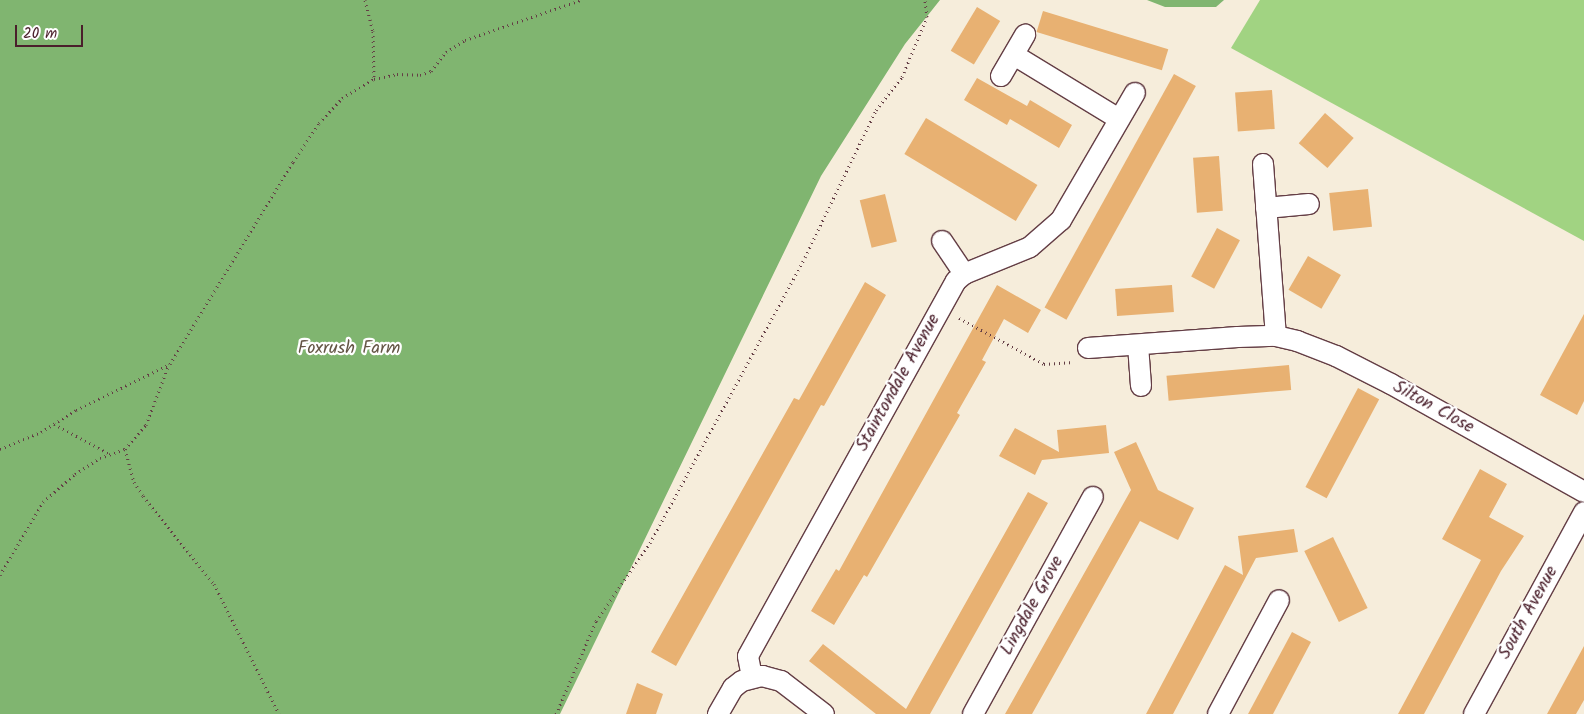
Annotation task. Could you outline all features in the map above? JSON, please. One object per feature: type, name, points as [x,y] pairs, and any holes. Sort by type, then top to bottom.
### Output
[{"type":"street","points":[[1001,76],[1025,35]]},
{"type":"street","points":[[1014,55],[1119,119]]},
{"type":"street","points":[[942,241],[964,274],[1030,247],[1056,224],[1135,93]]},
{"type":"street","points":[[1263,164],[1276,336]]},
{"type":"street","points":[[1266,208],[1309,204]]},
{"type":"street","name":"Staintondale Avenue","points":[[752,677],[748,656],[941,308],[956,282],[964,274]]},
{"type":"street","name":"Silton Close","points":[[1088,348],[1276,336],[1336,356],[1584,492]]},
{"type":"street","points":[[1138,344],[1141,386]]},
{"type":"street","name":"Lingdale Grove","points":[[973,714],[1093,497]]},
{"type":"street","name":"South Avenue","points":[[1474,714],[1584,512]]},
{"type":"street","points":[[1218,714],[1279,600]]},
{"type":"street","points":[[718,714],[732,688],[752,677],[762,676],[781,681],[824,714]]},
{"type":"path","points":[[365,0],[373,32],[374,79]]},
{"type":"path","points":[[0,575],[42,502],[75,474],[124,449],[146,425],[170,364],[319,123],[342,98],[374,79],[397,74],[420,76],[431,71],[446,52],[465,40],[580,0]]},
{"type":"path","points":[[556,714],[596,622],[650,544],[810,248],[876,110],[902,77],[927,17],[925,0]]},
{"type":"path","points":[[941,308],[1044,364],[1089,361],[1088,348]]},
{"type":"path","points":[[0,448],[54,424],[76,410],[170,364]]},
{"type":"path","points":[[54,424],[111,454]]},
{"type":"path","points":[[124,449],[134,482],[143,496],[214,584],[279,714]]},
{"type":"green space","name":"Foxrush Farm","points":[[0,0],[940,0],[905,44],[821,176],[560,714],[0,714]]},
{"type":"green space","points":[[1147,0],[1224,0],[1216,7],[1165,7]]},
{"type":"green space","points":[[1260,0],[1584,0],[1584,241],[1231,48]]},
{"type":"building","points":[[977,7],[1000,21],[974,65],[951,51]]},
{"type":"building","points":[[1043,11],[1168,49],[1162,70],[1037,32]]},
{"type":"building","points":[[1174,74],[1196,86],[1066,320],[1045,308]]},
{"type":"building","points":[[977,78],[1027,106],[1030,100],[1072,125],[1059,148],[1010,119],[1007,125],[964,100]]},
{"type":"building","points":[[1272,90],[1275,129],[1238,131],[1235,93]]},
{"type":"building","points":[[1325,113],[1354,138],[1327,168],[1299,143]]},
{"type":"building","points":[[926,118],[1037,185],[1016,221],[904,154]]},
{"type":"building","points":[[1219,156],[1223,211],[1197,213],[1193,158]]},
{"type":"building","points":[[1368,189],[1372,227],[1333,231],[1329,193]]},
{"type":"building","points":[[885,194],[897,242],[872,248],[860,200]]},
{"type":"building","points":[[1217,228],[1240,240],[1214,289],[1191,277]]},
{"type":"building","points":[[1308,256],[1341,275],[1321,309],[1288,290]]},
{"type":"building","points":[[865,282],[886,295],[824,406],[821,405],[676,666],[651,652],[794,398],[799,400]]},
{"type":"building","points":[[997,285],[1041,310],[1028,333],[1004,319],[982,360],[986,362],[957,413],[960,415],[867,577],[864,575],[834,625],[811,611],[836,569],[839,571]]},
{"type":"building","points":[[1172,285],[1174,312],[1117,316],[1115,289]]},
{"type":"building","points":[[1584,314],[1584,401],[1577,415],[1540,395]]},
{"type":"building","points":[[1289,365],[1291,390],[1169,401],[1166,376]]},
{"type":"building","points":[[1358,388],[1379,399],[1327,498],[1305,487]]},
{"type":"building","points":[[1106,425],[1109,453],[1042,460],[1035,475],[999,456],[1015,428],[1059,452],[1057,430]]},
{"type":"building","points":[[1136,442],[1158,490],[1194,508],[1178,540],[1140,521],[1032,714],[1005,714],[1131,490],[1114,452]]},
{"type":"building","points":[[1480,469],[1507,484],[1489,517],[1524,536],[1501,571],[1424,714],[1398,714],[1481,560],[1442,539]]},
{"type":"building","points":[[1028,492],[1048,503],[930,714],[876,714],[809,661],[823,644],[906,709]]},
{"type":"building","points":[[1294,529],[1298,552],[1256,558],[1173,714],[1146,714],[1225,565],[1243,575],[1238,536]]},
{"type":"building","points":[[1333,537],[1368,608],[1339,622],[1304,551]]},
{"type":"building","points":[[1292,632],[1311,642],[1273,714],[1248,714]]},
{"type":"building","points":[[1584,646],[1584,700],[1576,714],[1547,714]]},
{"type":"building","points":[[637,683],[663,694],[656,714],[626,714]]}]
